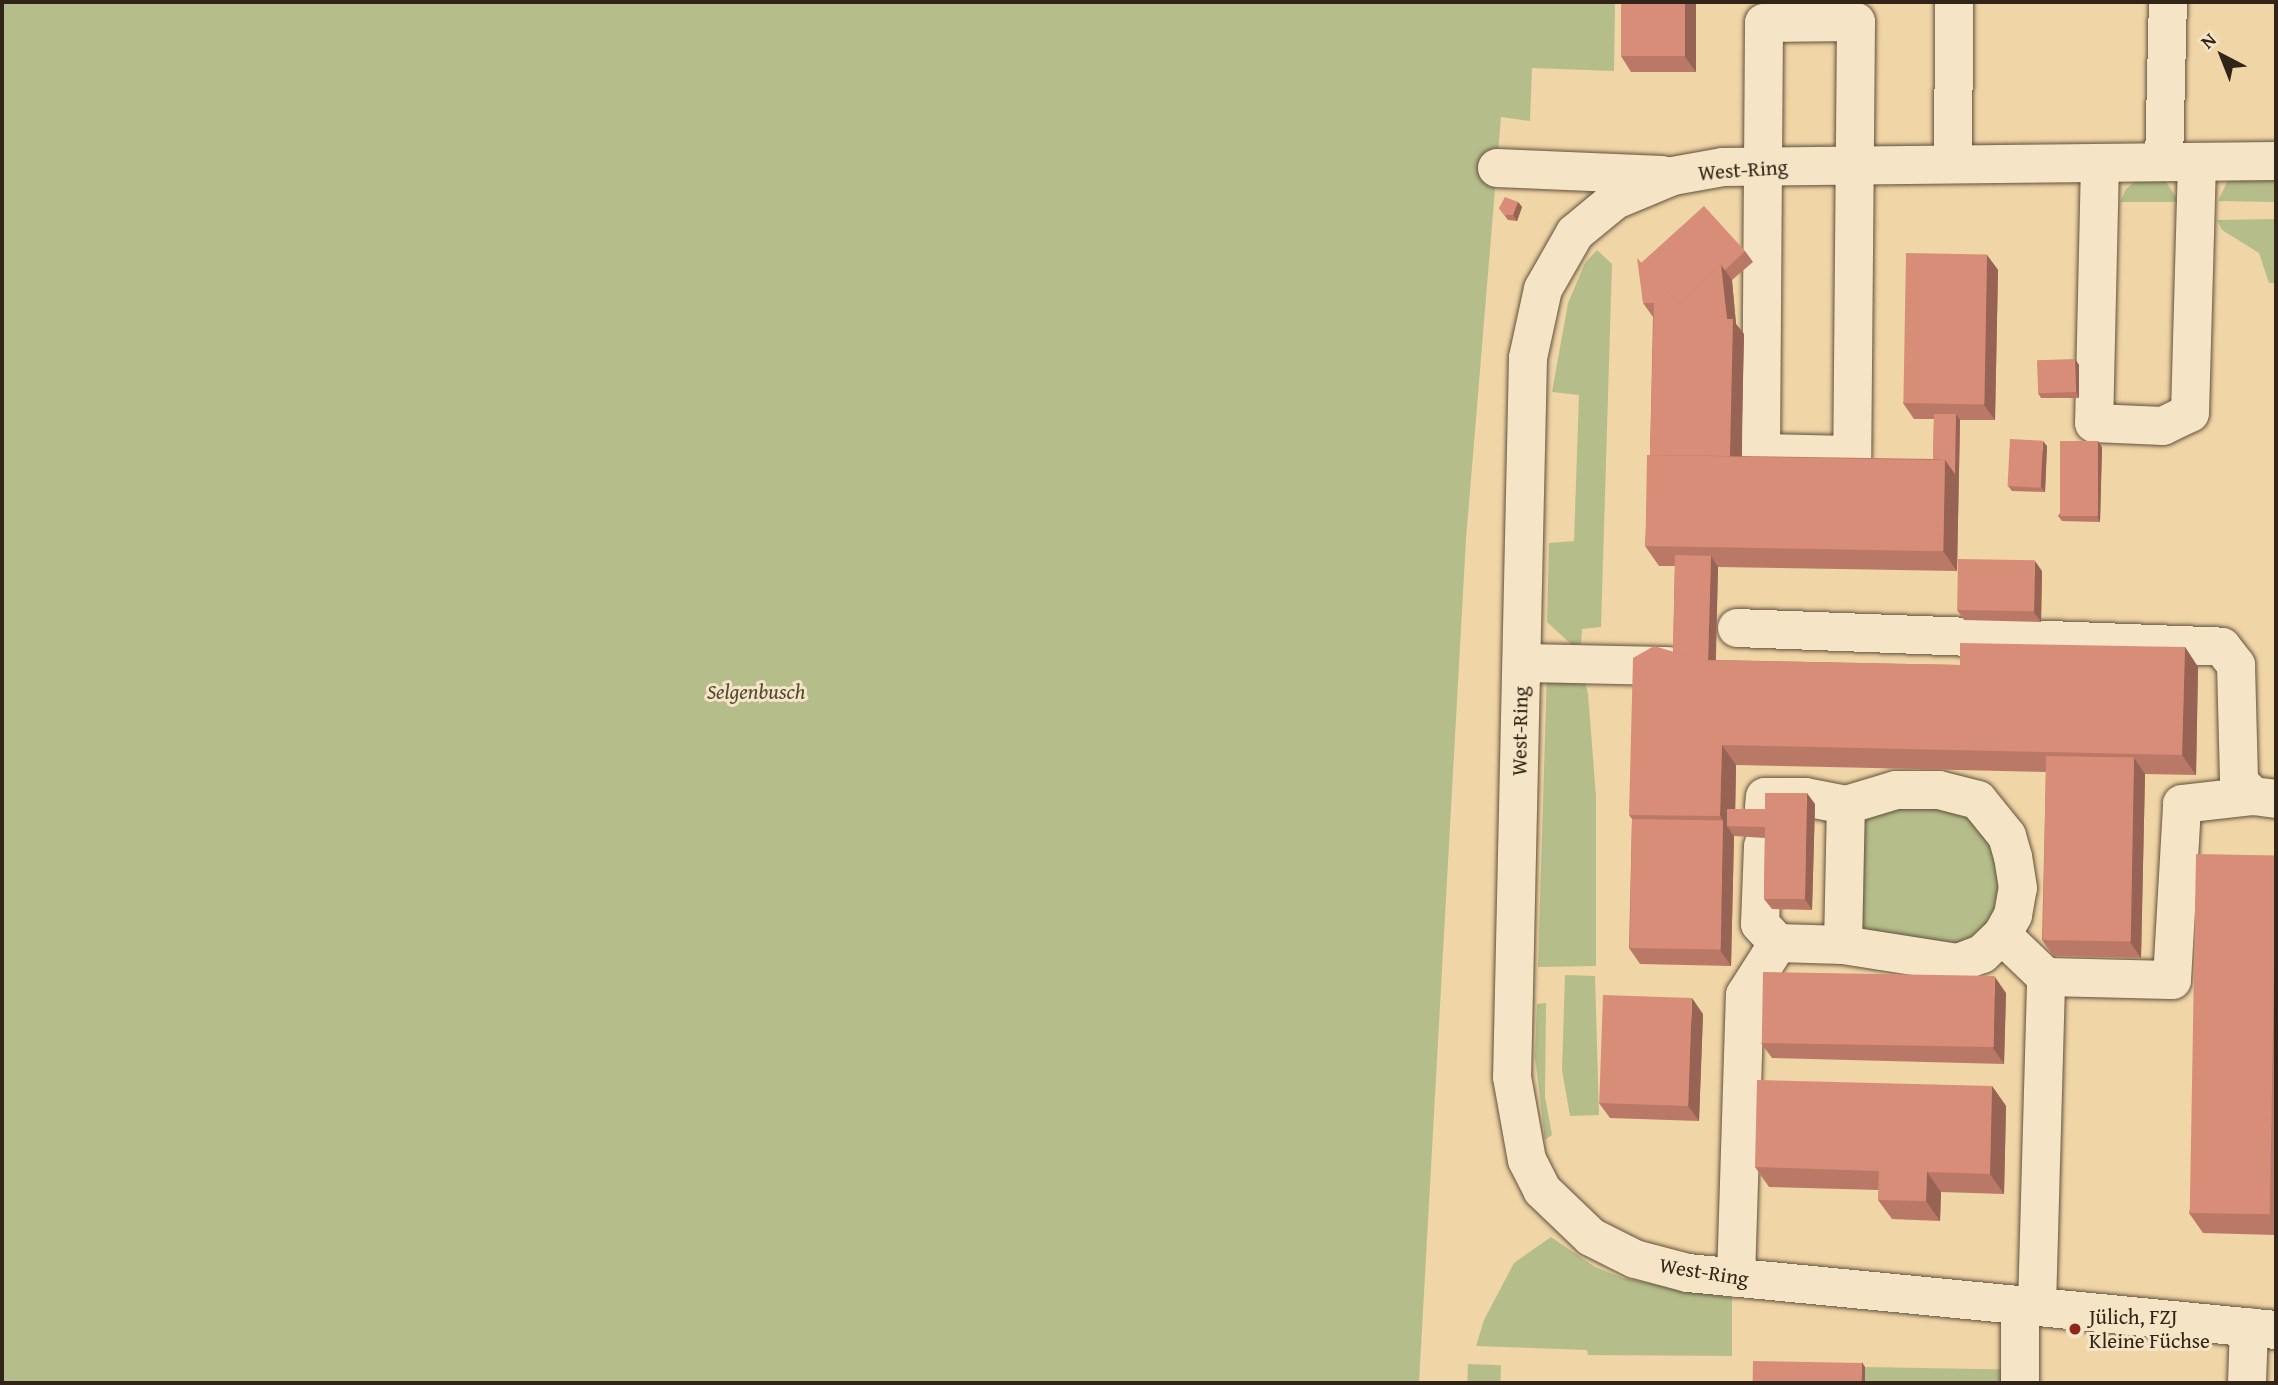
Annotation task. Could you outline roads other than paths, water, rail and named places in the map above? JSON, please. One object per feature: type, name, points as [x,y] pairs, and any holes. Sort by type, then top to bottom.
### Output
[{"type":"street","points":[[1953,164],[1954,2]]},
{"type":"street","points":[[2100,163],[2094,423],[2163,426],[2190,413],[2181,162],[2168,2]]},
{"type":"street","points":[[1856,22],[1857,166],[1852,454],[1761,453],[1764,23],[1856,22]]},
{"type":"street","name":"West-Ring","points":[[2262,1329],[1688,1273],[1635,1259],[1591,1237],[1542,1190],[1527,1160],[1512,1077],[1528,358],[1543,289],[1575,233],[1615,200],[1673,176],[1723,167],[2276,161]]},
{"type":"street","points":[[1497,168],[1673,176]]},
{"type":"street","points":[[1737,628],[2221,647],[2236,665],[2236,769],[2244,791],[2264,798]]},
{"type":"street","points":[[1521,663],[1668,666]]},
{"type":"street","points":[[1763,846],[1760,924],[1777,943],[1843,945],[1958,962],[1982,954],[2002,935],[2013,915],[2018,888],[2007,836],[1978,800],[1939,790],[1896,790],[1846,805],[1792,797],[1765,797],[1764,807]]},
{"type":"street","points":[[2002,935],[2046,977],[2172,980],[2182,804],[2264,798]]},
{"type":"street","points":[[1843,945],[1846,805]]},
{"type":"street","points":[[1736,1278],[1745,995],[1777,943]]},
{"type":"street","points":[[2020,1383],[2029,1306],[2046,977]]},
{"type":"street","points":[[2247,1383],[2262,1329]]},
{"type":"place","name":"Jülich, FZJ Kleine Füchse","points":[[2075,1329]]},
{"type":"park label","name":"Selgenbusch","points":[[756,692]]}]
